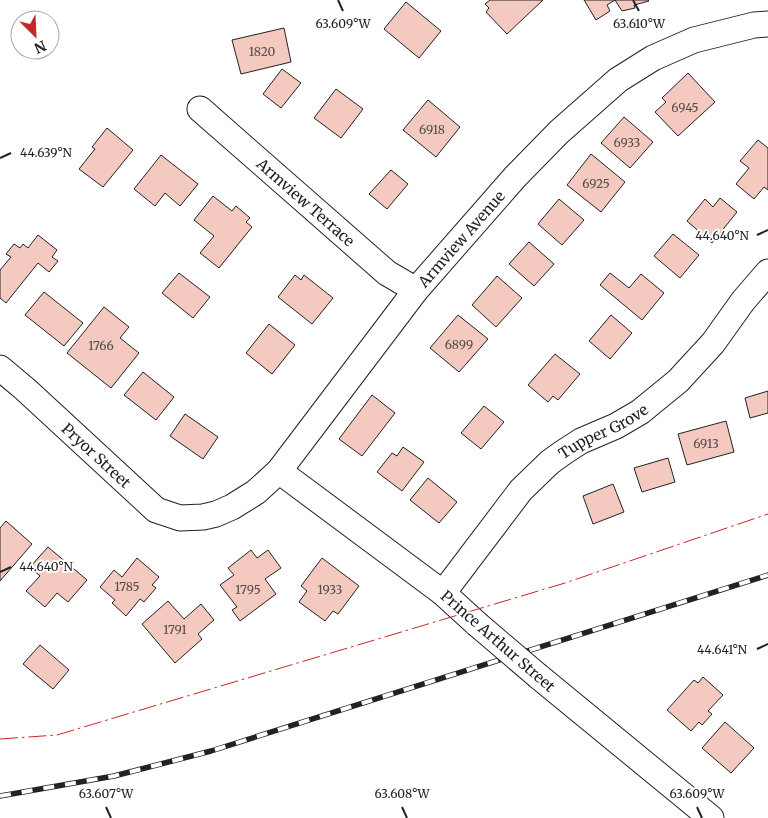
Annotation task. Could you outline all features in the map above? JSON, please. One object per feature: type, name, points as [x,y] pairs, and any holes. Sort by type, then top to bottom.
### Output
[{"type":"street","name":"Armview Avenue","points":[[203,517],[232,507],[256,492],[280,471],[416,290],[515,177],[559,132],[618,80],[653,58],[694,40],[754,25],[768,24]]},
{"type":"street","name":"Armview Terrace","points":[[200,109],[387,273],[416,290]]},
{"type":"street","name":"Tupper Grove","points":[[443,593],[521,490],[534,476],[550,462],[581,441],[616,426],[640,412],[678,381],[713,343],[743,301],[768,272]]},
{"type":"street","name":"Pryor Street","points":[[0,368],[32,395],[156,510],[180,518],[203,517]]},
{"type":"street","name":"Prince Arthur Street","points":[[280,471],[443,593],[538,676],[711,818]]},
{"type":"building","points":[[490,0],[543,0],[507,34],[486,12],[489,8],[485,4]]},
{"type":"building","points":[[584,0],[615,0],[607,5],[610,11],[596,20]]},
{"type":"building","points":[[615,0],[649,1],[634,5],[635,8],[622,11]]},
{"type":"building","points":[[406,2],[441,31],[419,58],[384,29]]},
{"type":"building","points":[[284,28],[291,62],[241,74],[232,40]]},
{"type":"building","points":[[282,69],[301,83],[281,108],[263,94]]},
{"type":"building","points":[[688,73],[715,102],[678,136],[655,112],[666,102],[662,98]]},
{"type":"building","points":[[336,89],[363,109],[341,138],[314,118]]},
{"type":"building","points":[[428,100],[460,127],[436,157],[403,130]]},
{"type":"building","points":[[624,117],[653,142],[630,168],[601,143]]},
{"type":"building","points":[[107,128],[133,150],[103,187],[79,169],[95,149],[92,147]]},
{"type":"building","points":[[758,140],[768,148],[768,190],[764,187],[754,199],[736,184],[749,168],[740,161]]},
{"type":"building","points":[[591,154],[625,182],[601,212],[567,185]]},
{"type":"building","points":[[161,155],[198,184],[180,206],[165,193],[155,206],[134,189]]},
{"type":"building","points":[[391,170],[408,184],[387,209],[369,194]]},
{"type":"building","points":[[213,196],[232,211],[236,206],[250,218],[246,222],[252,227],[219,268],[200,253],[214,236],[194,220]]},
{"type":"building","points":[[720,198],[737,212],[712,243],[687,221],[705,199],[713,207]]},
{"type":"building","points":[[559,199],[584,220],[562,245],[538,224]]},
{"type":"building","points":[[673,234],[699,255],[680,278],[654,256]]},
{"type":"building","points":[[38,235],[57,250],[52,257],[58,261],[49,272],[38,263],[6,303],[0,298],[0,270],[11,257],[6,254],[14,244],[20,248],[23,244],[28,248]]},
{"type":"building","points":[[529,242],[554,264],[534,286],[509,264]]},
{"type":"building","points":[[179,273],[210,297],[193,318],[162,293]]},
{"type":"building","points":[[610,273],[629,288],[641,274],[664,293],[642,320],[600,285]]},
{"type":"building","points":[[295,275],[301,280],[304,275],[333,298],[312,324],[278,297]]},
{"type":"building","points":[[497,276],[522,298],[496,327],[472,305]]},
{"type":"building","points":[[44,292],[83,323],[64,346],[25,315]]},
{"type":"building","points":[[104,307],[129,327],[120,338],[139,353],[111,388],[67,353]]},
{"type":"building","points":[[458,315],[488,339],[459,372],[430,348]]},
{"type":"building","points":[[611,315],[632,333],[610,359],[589,341]]},
{"type":"building","points":[[269,324],[295,345],[272,374],[246,353]]},
{"type":"building","points":[[555,354],[580,374],[558,400],[553,396],[548,402],[528,385]]},
{"type":"building","points":[[143,372],[174,397],[156,420],[124,395]]},
{"type":"building","points":[[768,391],[768,413],[750,418],[745,398]]},
{"type":"building","points":[[372,395],[395,413],[362,456],[339,439]]},
{"type":"building","points":[[484,406],[504,422],[481,449],[461,433]]},
{"type":"building","points":[[185,414],[218,437],[203,459],[170,436]]},
{"type":"building","points":[[726,421],[734,452],[687,465],[678,434]]},
{"type":"building","points":[[403,447],[424,462],[402,491],[377,472],[392,453],[397,456]]},
{"type":"building","points":[[668,458],[675,482],[642,492],[634,468]]},
{"type":"building","points":[[428,478],[457,502],[439,523],[410,500]]},
{"type":"building","points":[[613,484],[624,512],[593,524],[583,496]]},
{"type":"building","points":[[6,521],[32,544],[0,581],[0,528]]},
{"type":"building","points":[[48,547],[87,580],[68,602],[57,593],[45,607],[26,591],[40,576],[30,567]]},
{"type":"building","points":[[251,550],[257,558],[268,550],[281,568],[265,579],[276,594],[240,621],[232,610],[237,607],[220,585],[234,575],[228,568]]},
{"type":"building","points":[[137,558],[159,577],[152,585],[156,588],[144,602],[140,599],[126,616],[112,603],[115,600],[100,587],[114,570],[122,577]]},
{"type":"building","points":[[322,558],[359,586],[338,614],[333,611],[325,621],[299,602],[307,591],[301,586]]},
{"type":"building","points":[[168,601],[184,619],[201,604],[214,620],[198,634],[202,639],[175,663],[142,624]]},
{"type":"building","points":[[40,645],[69,670],[53,689],[23,664]]},
{"type":"building","points":[[703,677],[723,695],[708,711],[712,714],[702,725],[699,722],[691,731],[667,710],[694,680],[698,683]]},
{"type":"building","points":[[725,722],[754,748],[731,773],[702,748]]},
{"type":"railway","points":[[0,796],[114,776],[211,751],[768,575]]},
{"type":"power","points":[[0,739],[57,735],[565,583],[768,514]]}]
